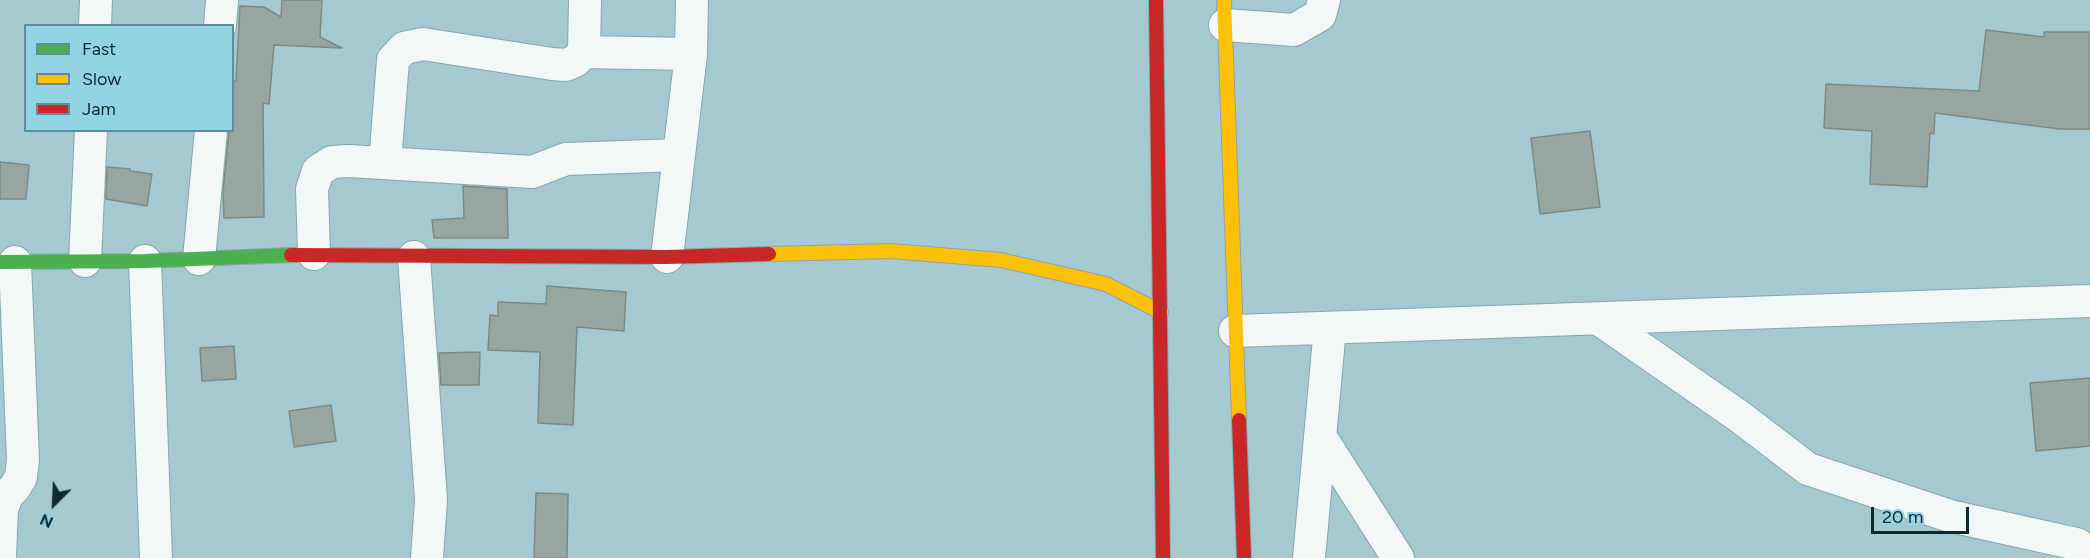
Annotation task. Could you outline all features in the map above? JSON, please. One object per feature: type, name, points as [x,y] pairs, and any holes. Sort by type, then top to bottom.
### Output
[{"type":"street","points":[[95,24],[96,0]]},
{"type":"street","points":[[220,24],[222,0]]},
{"type":"street","points":[[386,163],[393,60],[404,48],[423,44],[552,64],[566,64],[575,61],[584,52],[585,0]]},
{"type":"street","points":[[667,257],[691,54],[692,0]]},
{"type":"street","points":[[1156,0],[1163,558]]},
{"type":"street","points":[[1244,558],[1224,13],[1294,30],[1320,15],[1324,0]]},
{"type":"street","points":[[584,52],[691,54]]},
{"type":"street","points":[[85,261],[91,132]]},
{"type":"street","points":[[199,259],[211,132]]},
{"type":"street","points":[[314,254],[312,189],[318,171],[332,162],[532,172],[566,159],[679,155]]},
{"type":"street","points":[[0,557],[2,509],[7,496],[21,477],[23,460],[7,262],[145,261],[314,254],[414,257],[667,257],[891,251],[1001,260],[1106,285],[1161,312]]},
{"type":"street","points":[[414,257],[430,500],[427,558]]},
{"type":"street","points":[[145,261],[156,558]]},
{"type":"street","points":[[1235,331],[2090,302]]},
{"type":"street","points":[[1599,319],[1740,417],[1808,469],[1950,516],[2086,547]]},
{"type":"street","points":[[1309,558],[1330,328]]},
{"type":"street","points":[[1320,436],[1398,558]]},
{"type":"building","points":[[282,0],[322,0],[320,37],[342,48],[274,45],[269,104],[263,103],[264,217],[224,218],[223,192],[229,132],[234,132],[234,81],[236,81],[240,6],[264,7],[281,17]]},
{"type":"building","points":[[1986,30],[2044,37],[2044,32],[2090,32],[2090,129],[2059,129],[1935,113],[1934,134],[1930,133],[1927,187],[1870,184],[1872,131],[1824,128],[1826,84],[1979,91]]},
{"type":"building","points":[[1590,131],[1600,207],[1540,214],[1531,138]]},
{"type":"building","points":[[0,162],[29,165],[26,199],[0,199]]},
{"type":"building","points":[[107,167],[152,174],[147,206],[106,199]]},
{"type":"building","points":[[463,186],[507,189],[508,238],[434,238],[432,220],[464,218]]},
{"type":"building","points":[[547,286],[626,292],[624,331],[577,327],[573,425],[538,423],[540,352],[488,350],[490,315],[498,316],[498,302],[546,304]]},
{"type":"building","points":[[234,346],[236,379],[202,381],[200,348]]},
{"type":"building","points":[[480,352],[479,385],[441,385],[439,353]]},
{"type":"building","points":[[2090,378],[2090,446],[2036,451],[2030,383]]},
{"type":"building","points":[[331,405],[336,441],[294,447],[289,411]]},
{"type":"building","points":[[536,493],[568,494],[567,558],[534,558]]},
{"type":"traffic: fast","points":[[0,262],[145,261],[291,255]]},
{"type":"traffic: slow","points":[[1224,0],[1239,420]]},
{"type":"traffic: slow","points":[[769,254],[891,251],[1001,260],[1106,284],[1161,312]]},
{"type":"traffic: jam","points":[[1156,0],[1163,558]]},
{"type":"traffic: jam","points":[[291,255],[667,257],[769,254]]},
{"type":"traffic: jam","points":[[1239,420],[1244,558]]}]
